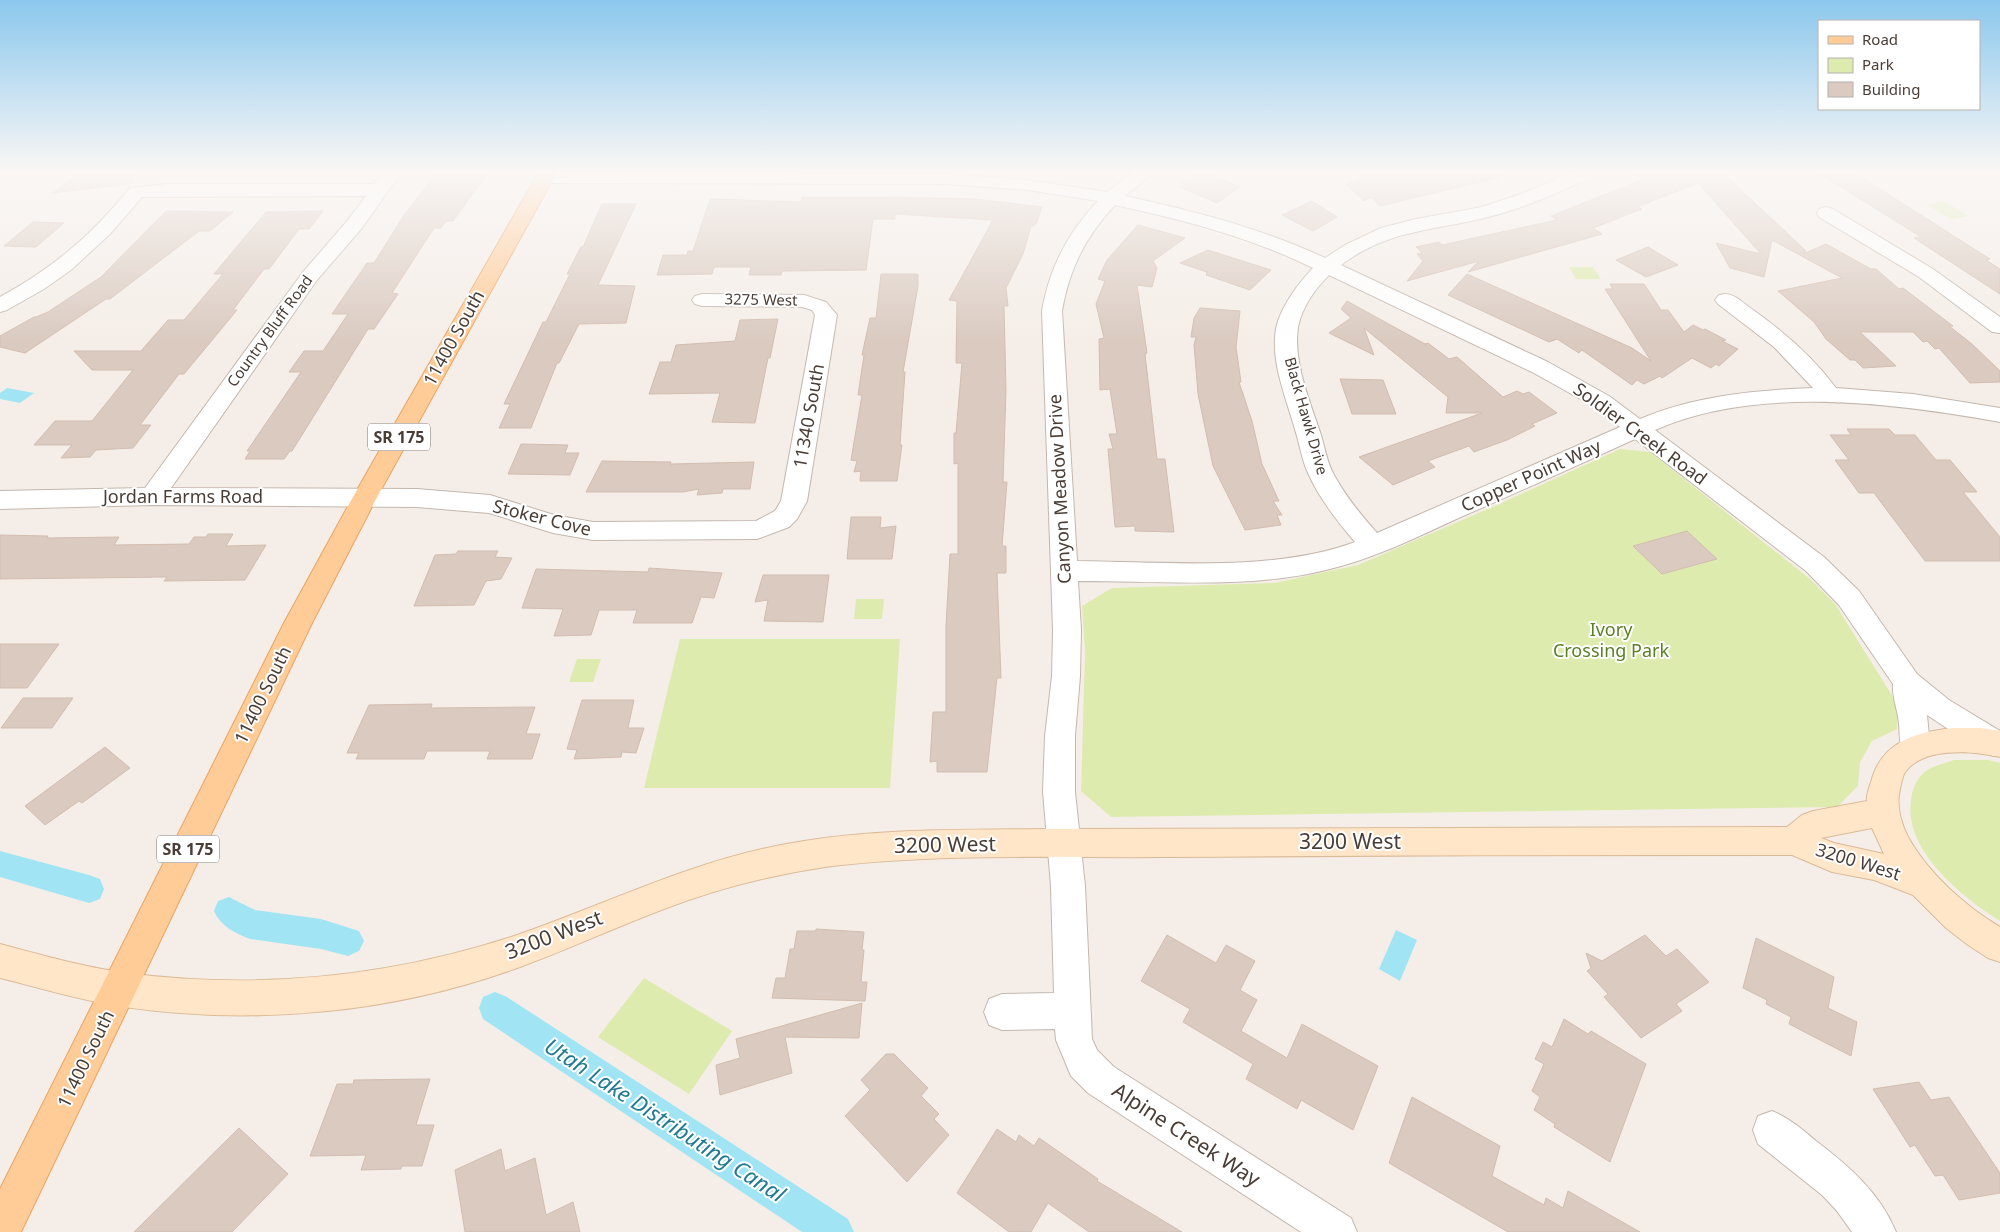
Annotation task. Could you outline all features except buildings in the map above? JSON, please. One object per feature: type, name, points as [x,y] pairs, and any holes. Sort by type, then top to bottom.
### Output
[{"type":"main road","name":"11400 South","points":[[0,1232],[298,623],[365,497],[516,227]]},
{"type":"street","points":[[0,306],[39,284],[84,248],[105,227]]},
{"type":"street","name":"Country Bluff Road","points":[[152,496],[310,276],[352,227]]},
{"type":"street","name":"Canyon Meadow Drive","points":[[1063,843],[1059,792],[1060,736],[1067,654],[1052,327],[1053,296],[1062,267],[1072,247],[1088,227]]},
{"type":"street","name":"Soldier Creek Road","points":[[1230,227],[1328,266],[1561,377],[1601,401],[1815,564],[1849,598],[1907,682],[1939,708],[1997,743]]},
{"type":"street","name":"Black Hawk Drive","points":[[1373,545],[1343,511],[1320,473],[1289,367],[1287,336],[1294,308],[1301,296],[1328,266],[1345,252],[1402,227]]},
{"type":"street","points":[[1850,227],[1926,273],[2000,327]]},
{"type":"street","name":"3275 West","points":[[702,300],[795,300],[819,306]]},
{"type":"street","points":[[1725,300],[1768,329],[1791,349],[1807,364],[1829,394]]},
{"type":"street","name":"11340 South","points":[[778,522],[786,516],[794,501],[826,320],[823,310],[819,306]]},
{"type":"street","name":"Copper Point Way","points":[[1064,571],[1258,571],[1294,567],[1326,560],[1373,545],[1678,413],[1725,402],[1766,396],[1829,394],[1926,402],[2000,415]]},
{"type":"street","name":"Jordan Farms Road","points":[[0,500],[152,496],[365,497]]},
{"type":"street","name":"Stoker Cove","points":[[365,497],[475,502],[567,527],[609,532],[746,531],[757,530],[778,522]]},
{"type":"street","name":"Soldier Creek Road","points":[[1907,682],[1907,696],[1914,723],[1914,747]]},
{"type":"street","name":"3200 West","points":[[1997,743],[1950,739],[1914,747],[1894,762],[1883,784],[1883,812],[1896,847],[1922,883],[1953,914],[2000,946]]},
{"type":"street","name":"3200 West","points":[[1793,841],[1813,825],[1883,812]]},
{"type":"street","name":"3200 West","points":[[0,961],[120,989],[203,998],[314,995],[372,988],[429,978],[479,964],[636,903],[729,872],[809,854],[886,846],[1063,843],[1793,841],[1832,857],[1874,865],[1922,883]]},
{"type":"street","name":"Alpine Creek Way","points":[[1063,843],[1068,886],[1074,1040],[1078,1052],[1092,1072],[1337,1232]]},
{"type":"street","points":[[1002,1012],[1073,1011]]},
{"type":"street","points":[[1772,1130],[1836,1181],[1851,1197],[1876,1232]]},
{"type":"green space","points":[[1569,267],[1593,267],[1601,279],[1576,279]]},
{"type":"green space","name":"Ivory Crossing Park","points":[[1620,449],[1650,452],[1810,579],[1835,604],[1898,705],[1897,729],[1872,741],[1860,762],[1858,786],[1837,807],[1111,817],[1081,791],[1085,653],[1082,606],[1112,588],[1274,583],[1358,565]]},
{"type":"green space","points":[[856,599],[884,599],[882,619],[854,619]]},
{"type":"green space","points":[[680,639],[900,639],[890,788],[644,788]]},
{"type":"green space","points":[[577,659],[601,659],[593,682],[569,682]]},
{"type":"green space","points":[[1954,760],[1988,760],[2000,763],[2000,921],[1953,886],[1939,871],[1926,855],[1911,820],[1911,801],[1918,779],[1929,769]]},
{"type":"green space","points":[[644,978],[732,1031],[689,1094],[598,1037]]},
{"type":"water","points":[[7,388],[34,393],[20,403],[0,399],[0,393]]},
{"type":"water","points":[[1396,930],[1417,940],[1400,981],[1379,969]]},
{"type":"waterway","name":"Utah Lake Distributing Canal","points":[[0,864],[89,889]]},
{"type":"waterway","name":"Utah Lake Distributing Canal","points":[[229,911],[250,924],[321,934],[348,941]]},
{"type":"waterway","name":"Utah Lake Distributing Canal","points":[[495,1008],[835,1232]]}]
